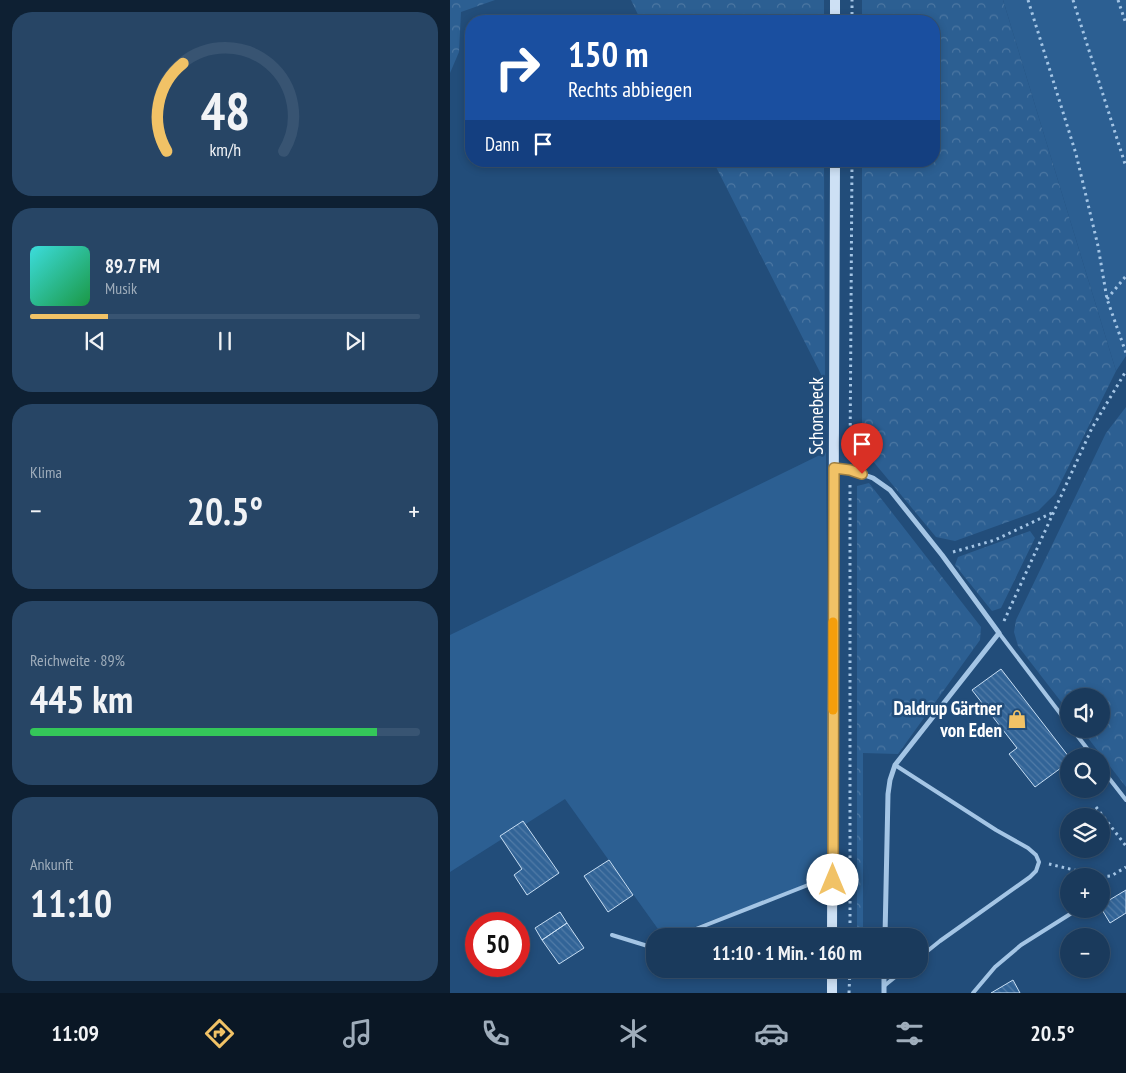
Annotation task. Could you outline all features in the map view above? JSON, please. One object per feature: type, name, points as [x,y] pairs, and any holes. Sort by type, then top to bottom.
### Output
[{"type":"main road","points":[[835,0],[835,15]]},
{"type":"main road","name":"Schonebeck","points":[[832,928],[835,167]]},
{"type":"main road","points":[[832,978],[832,993]]},
{"type":"street","points":[[834,468],[850,470],[873,478],[890,490],[942,555],[998,632],[895,765],[888,794],[885,928]]},
{"type":"street","points":[[884,978],[884,993]]},
{"type":"lane","points":[[998,632],[1060,713]]},
{"type":"lane","points":[[1079,738],[1087,748]]},
{"type":"lane","points":[[895,765],[996,830],[1028,848],[1036,854],[1039,862],[1036,870],[1030,877],[928,951]]},
{"type":"lane","points":[[1110,780],[1126,800]]},
{"type":"lane","points":[[698,928],[808,885],[833,880]]},
{"type":"lane","points":[[973,993],[995,967],[1021,945],[1064,918]]},
{"type":"lane","points":[[612,935],[646,945]]},
{"type":"lane","points":[[884,986],[894,978]]},
{"type":"path","points":[[852,0],[852,15]]},
{"type":"path","points":[[1028,0],[1076,154],[1098,246],[1107,299],[1126,353]]},
{"type":"path","points":[[1073,0],[1126,167]]},
{"type":"path","points":[[1118,0],[1126,24]]},
{"type":"path","points":[[850,928],[852,167]]},
{"type":"path","points":[[1107,299],[1126,276]]},
{"type":"path","points":[[998,632],[1092,428],[1126,371]]},
{"type":"path","points":[[942,555],[995,540],[1052,513]]},
{"type":"path","points":[[1096,807],[1126,846]]},
{"type":"path","points":[[1039,862],[1072,868]]},
{"type":"path","points":[[1110,876],[1126,867]]},
{"type":"path","points":[[849,993],[850,978]]},
{"type":"green space","points":[[450,0],[495,0],[461,12],[459,52],[450,73]]},
{"type":"green space","points":[[631,0],[824,0],[824,15],[638,15]]},
{"type":"green space","points":[[862,0],[1003,0],[1116,371],[1055,494],[1038,511],[955,541],[936,537],[862,448],[862,167],[940,167],[940,15],[862,15]]},
{"type":"green space","points":[[1003,0],[1126,0],[1126,356],[1116,371]]},
{"type":"green space","points":[[716,167],[824,167],[825,382]]},
{"type":"green space","points":[[1126,407],[1126,787],[1110,766],[1110,748],[1096,748],[1088,738],[1110,738],[1110,688],[1060,688],[1060,700],[1018,646],[1014,632],[1016,620],[1106,433]]},
{"type":"green space","points":[[826,452],[830,871],[826,877],[692,928],[657,928],[565,799],[450,872],[450,635]]},
{"type":"green space","points":[[869,483],[981,627],[980,640],[898,754],[863,753],[863,928],[857,928],[857,486]]},
{"type":"green space","points":[[1030,531],[1035,538],[1001,608],[992,611],[955,565],[958,557]]},
{"type":"building","name":"Daldrup Gärtner von Eden","points":[[1001,669],[1062,748],[1060,748],[1060,769],[1035,787],[1009,754],[1017,748],[972,690]]},
{"type":"building","points":[[523,821],[559,873],[527,895],[514,875],[522,869],[500,836]]},
{"type":"building","points":[[609,860],[633,895],[608,912],[584,876]]},
{"type":"building","points":[[1126,890],[1126,913],[1110,923],[1107,918],[1110,918],[1110,900]]},
{"type":"building","points":[[560,912],[567,923],[542,940],[535,928]]},
{"type":"building","points":[[567,923],[584,948],[559,964],[542,940]]},
{"type":"building","points":[[1013,980],[1020,993],[991,993]]},
{"type":"slow traffic","points":[[833,622],[833,710]]},
{"type":"place","name":"Daldrup Gärtner von Eden","points":[[1017,719]]},
{"type":"route","points":[[833,880],[834,468],[862,474]]}]
